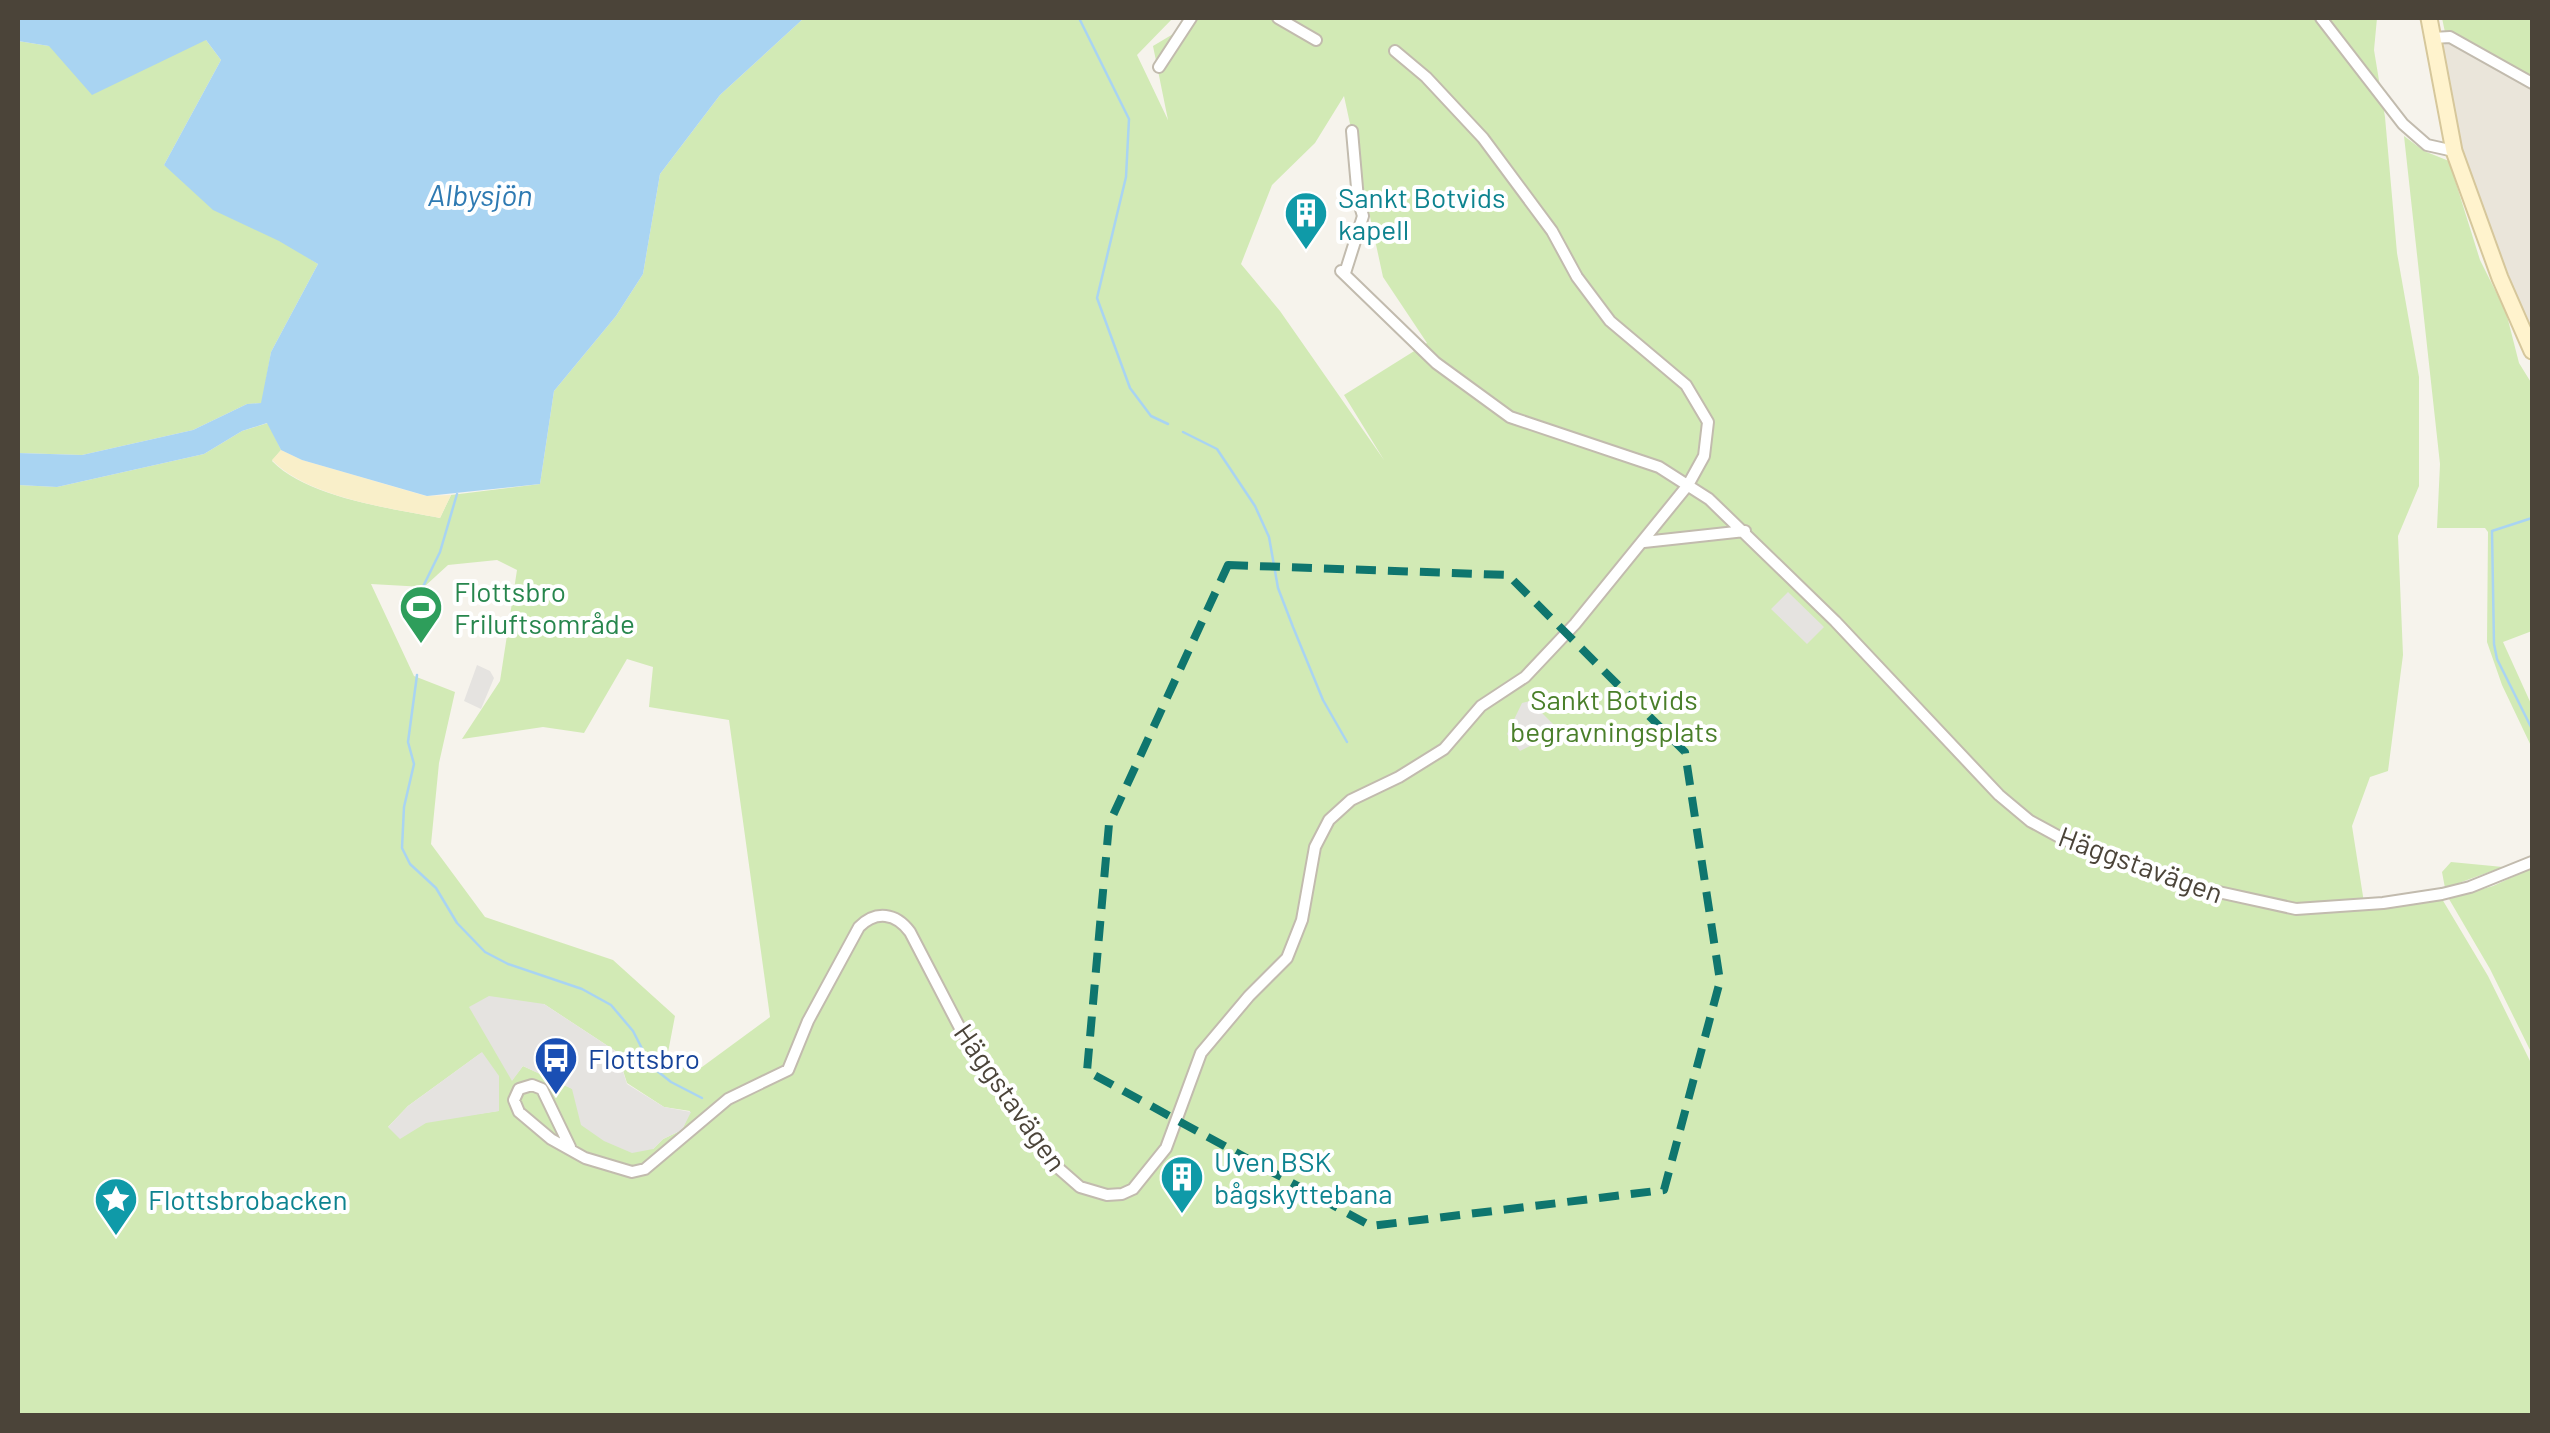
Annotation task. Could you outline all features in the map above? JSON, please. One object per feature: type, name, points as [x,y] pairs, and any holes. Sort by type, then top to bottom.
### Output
[{"type":"main road","points":[[2430,18],[2454,151],[2500,278],[2532,352]]},
{"type":"street","points":[[1159,67],[1191,18]]},
{"type":"street","points":[[1278,18],[1316,40]]},
{"type":"street","points":[[2321,18],[2402,124],[2427,146],[2454,151]]},
{"type":"street","points":[[2434,38],[2450,37],[2532,84]]},
{"type":"street","points":[[1395,51],[1426,77],[1483,138],[1552,231],[1577,277],[1610,320],[1686,385],[1708,422],[1704,456],[1688,485]]},
{"type":"street","name":"Häggstavägen","points":[[1352,130],[1362,216],[1343,272],[1436,362],[1510,417],[1659,468],[1688,485],[1745,531],[2000,794],[2030,820],[2065,840],[2190,886],[2296,909],[2442,894],[2532,862]]},
{"type":"street","name":"Häggstavägen","points":[[570,1146],[585,1158],[620,1170],[645,1169],[728,1100],[788,1070],[808,1021],[859,927],[888,915],[910,932],[962,1032],[1048,1159],[1080,1187],[1107,1194],[1133,1189],[1166,1148],[1202,1053],[1248,996],[1287,958],[1302,920],[1315,848],[1328,820],[1351,800],[1399,778],[1444,748],[1482,706],[1526,678],[1688,485]]},
{"type":"street","points":[[1643,542],[1745,531]]},
{"type":"street","points":[[532,1085],[542,1090],[570,1146],[551,1139],[519,1112],[514,1100],[520,1089],[532,1085]]},
{"type":"highlighted area","points":[[1228,565],[1508,575],[1685,752],[1720,981],[1664,1190],[1371,1226],[1087,1071],[1109,824]]},
{"type":"shaded area","points":[[2447,42],[2532,88],[2532,336],[2465,162],[2441,48]]},
{"type":"shaded area","points":[[1788,592],[1824,627],[1807,644],[1771,609]]},
{"type":"shaded area","points":[[477,665],[490,671],[494,678],[481,709],[464,701]]},
{"type":"shaded area","points":[[1530,701],[1560,731],[1520,751],[1507,734],[1522,703]]},
{"type":"shaded area","points":[[489,996],[544,1004],[617,1052],[627,1084],[664,1107],[691,1112],[682,1130],[653,1149],[632,1153],[581,1125],[572,1089],[523,1066],[512,1081],[469,1007]]},
{"type":"shaded area","points":[[482,1052],[499,1076],[499,1111],[426,1123],[400,1139],[388,1127],[408,1106]]},
{"type":"green space","name":"Sankt Botvids begravningsplats","points":[[804,18],[1173,18],[1137,55],[1168,120],[1153,46],[1200,18],[2377,18],[2374,50],[2385,117],[2397,253],[2419,377],[2419,486],[2398,536],[2403,655],[2388,771],[2370,777],[2352,826],[2365,909],[2442,899],[2488,976],[2532,1065],[2532,1415],[18,1416],[18,485],[57,487],[204,454],[242,431],[268,423],[281,450],[272,461],[288,474],[328,493],[374,505],[440,518],[451,495],[540,484],[554,391],[616,316],[643,274],[660,174],[720,95]],"holes":[[[1344,96],[1383,277],[1427,343],[1344,395],[1384,460],[1280,311],[1241,264],[1272,185],[1315,143]],[[497,560],[517,570],[500,681],[462,739],[543,727],[584,733],[627,659],[653,667],[649,707],[729,720],[770,1017],[702,1067],[665,1068],[675,1016],[613,960],[485,917],[431,844],[439,763],[455,692],[414,676],[371,584],[424,587],[448,565]],[[544,1004],[617,1052],[627,1083],[664,1107],[690,1111],[682,1130],[653,1149],[573,1089],[523,1066],[512,1080]],[[481,1053],[498,1111],[388,1127],[408,1106]]]},
{"type":"green space","points":[[2442,18],[2532,18],[2532,88],[2447,42]]},
{"type":"green space","points":[[206,40],[221,60],[164,165],[318,264],[271,352],[262,403],[247,404],[193,430],[82,455],[18,453],[18,41],[49,46]]},
{"type":"green space","points":[[2404,136],[2424,151],[2449,161],[2480,260],[2506,312],[2519,363],[2532,384],[2532,631],[2503,642],[2532,706],[2532,748],[2487,642],[2488,532],[2485,528],[2437,528],[2440,464]]},
{"type":"green space","points":[[2451,862],[2503,867],[2445,888],[2442,872]]},
{"type":"green space","points":[[2532,868],[2532,1054],[2490,969],[2449,899],[2493,886]]},
{"type":"sand","points":[[281,450],[302,460],[426,496],[451,495],[440,518],[351,499],[288,473],[272,460]]},
{"type":"water","name":"Albysjön","points":[[18,18],[804,18],[720,95],[660,174],[643,274],[616,316],[554,391],[540,484],[427,496],[302,460],[281,450],[267,423],[242,431],[204,454],[57,487],[18,485],[18,453],[82,455],[193,430],[247,404],[261,403],[271,352],[318,264],[213,210],[164,165],[221,60],[206,40],[92,95],[49,46],[18,41]]},
{"type":"waterway","points":[[1079,18],[1129,119],[1126,177],[1097,298],[1130,388],[1151,416],[1168,424]]},
{"type":"waterway","points":[[1183,432],[1217,449],[1255,506],[1269,537],[1278,588],[1293,627],[1323,700],[1347,742]]},
{"type":"waterway","points":[[420,621],[412,613],[413,607],[440,552],[457,494]]},
{"type":"waterway","points":[[2532,518],[2492,531],[2497,659],[2532,729]]},
{"type":"waterway","points":[[417,675],[408,742],[414,764],[404,807],[402,848],[410,864],[436,888],[457,923],[485,952],[508,964],[582,989],[611,1005],[633,1031],[651,1066],[702,1098]]},
{"type":"place","name":"Sankt Botvids kapell","points":[[1306,251]]},
{"type":"place","name":"Flottsbro Friluftsområde","points":[[421,645]]},
{"type":"place","name":"Flottsbro","points":[[556,1096]]},
{"type":"place","name":"Uven BSK bågskyttebana","points":[[1182,1215]]},
{"type":"place","name":"Flottsbrobacken","points":[[116,1237]]}]
